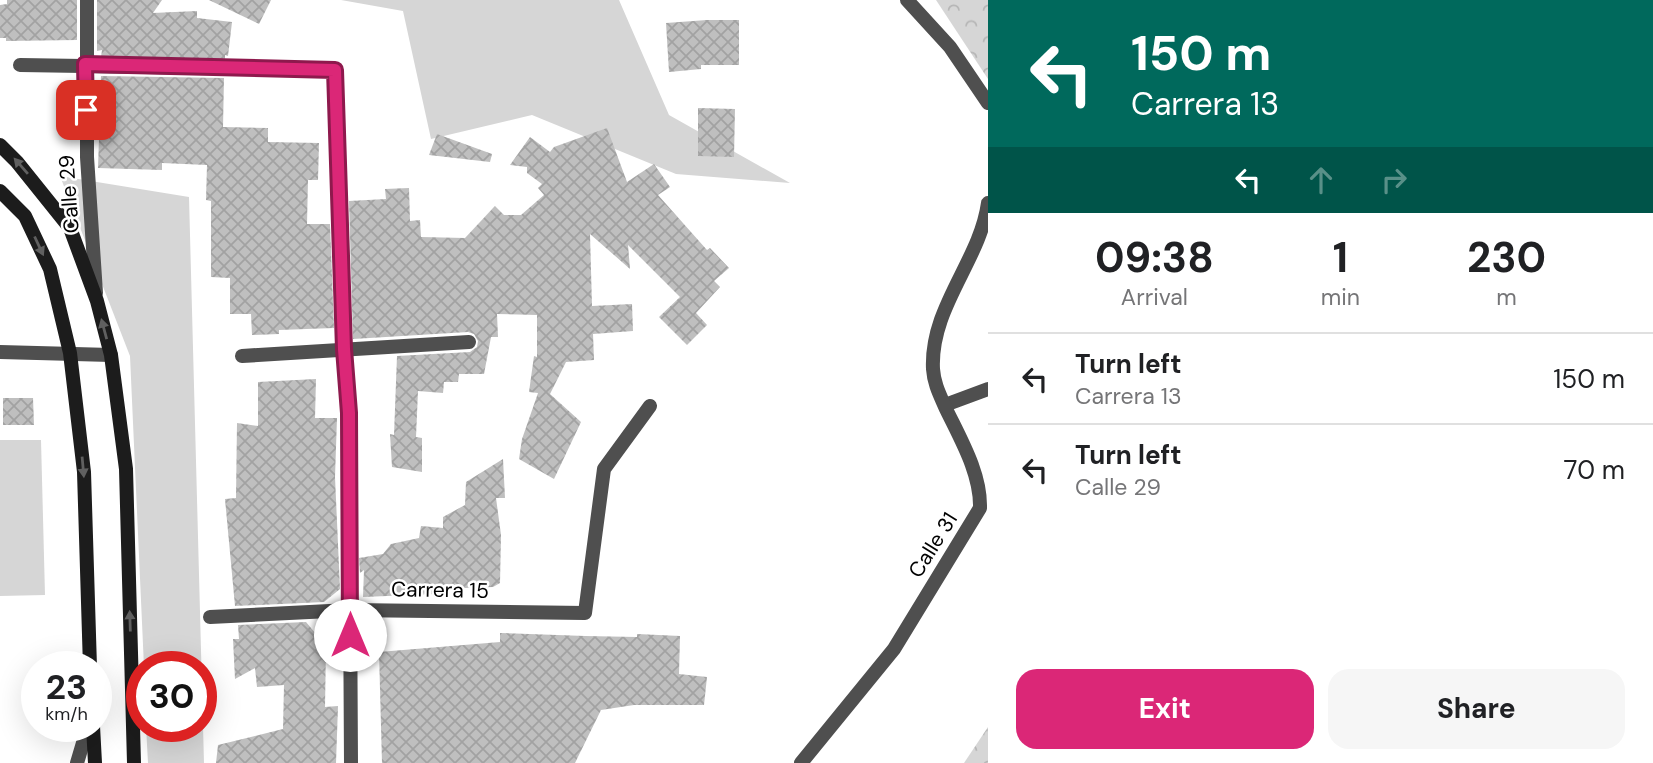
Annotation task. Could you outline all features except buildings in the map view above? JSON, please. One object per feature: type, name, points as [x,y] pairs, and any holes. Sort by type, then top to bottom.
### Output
[{"type":"main road","points":[[0,145],[26,172],[70,228],[97,302],[111,355],[126,469],[134,763]]},
{"type":"main road","points":[[0,191],[25,216],[50,269],[70,353],[83,472],[89,651]]},
{"type":"main road","points":[[92,742],[95,763]]},
{"type":"street","name":"Calle 29","points":[[87,0],[87,157],[97,302]]},
{"type":"street","points":[[907,0],[950,47],[988,103]]},
{"type":"street","points":[[20,65],[335,70],[344,349],[349,413],[351,763]]},
{"type":"street","name":"Calle 31","points":[[800,763],[894,649],[980,509],[981,492],[935,385],[933,365],[941,316],[987,221],[988,203]]},
{"type":"street","points":[[243,356],[469,342]]},
{"type":"street","points":[[0,352],[111,355]]},
{"type":"street","points":[[945,405],[988,390]]},
{"type":"street","name":"Carrera 15","points":[[210,617],[350,610],[585,613],[604,469],[650,406]]},
{"type":"street","points":[[77,763],[84,742]]},
{"type":"green space","points":[[341,0],[619,0],[669,115],[790,183],[676,174],[532,115],[431,139],[403,11]]},
{"type":"green space","points":[[936,0],[988,0],[988,79]]},
{"type":"green space","points":[[60,176],[189,197],[201,651],[143,651],[130,356]]},
{"type":"green space","points":[[0,440],[41,440],[45,595],[0,596]]},
{"type":"green space","points":[[988,727],[988,763],[964,763]]},
{"type":"green space","points":[[147,742],[203,742],[204,763],[148,763]]},
{"type":"route","points":[[86,110],[85,64],[335,70],[344,349],[349,413],[350,635]]}]
